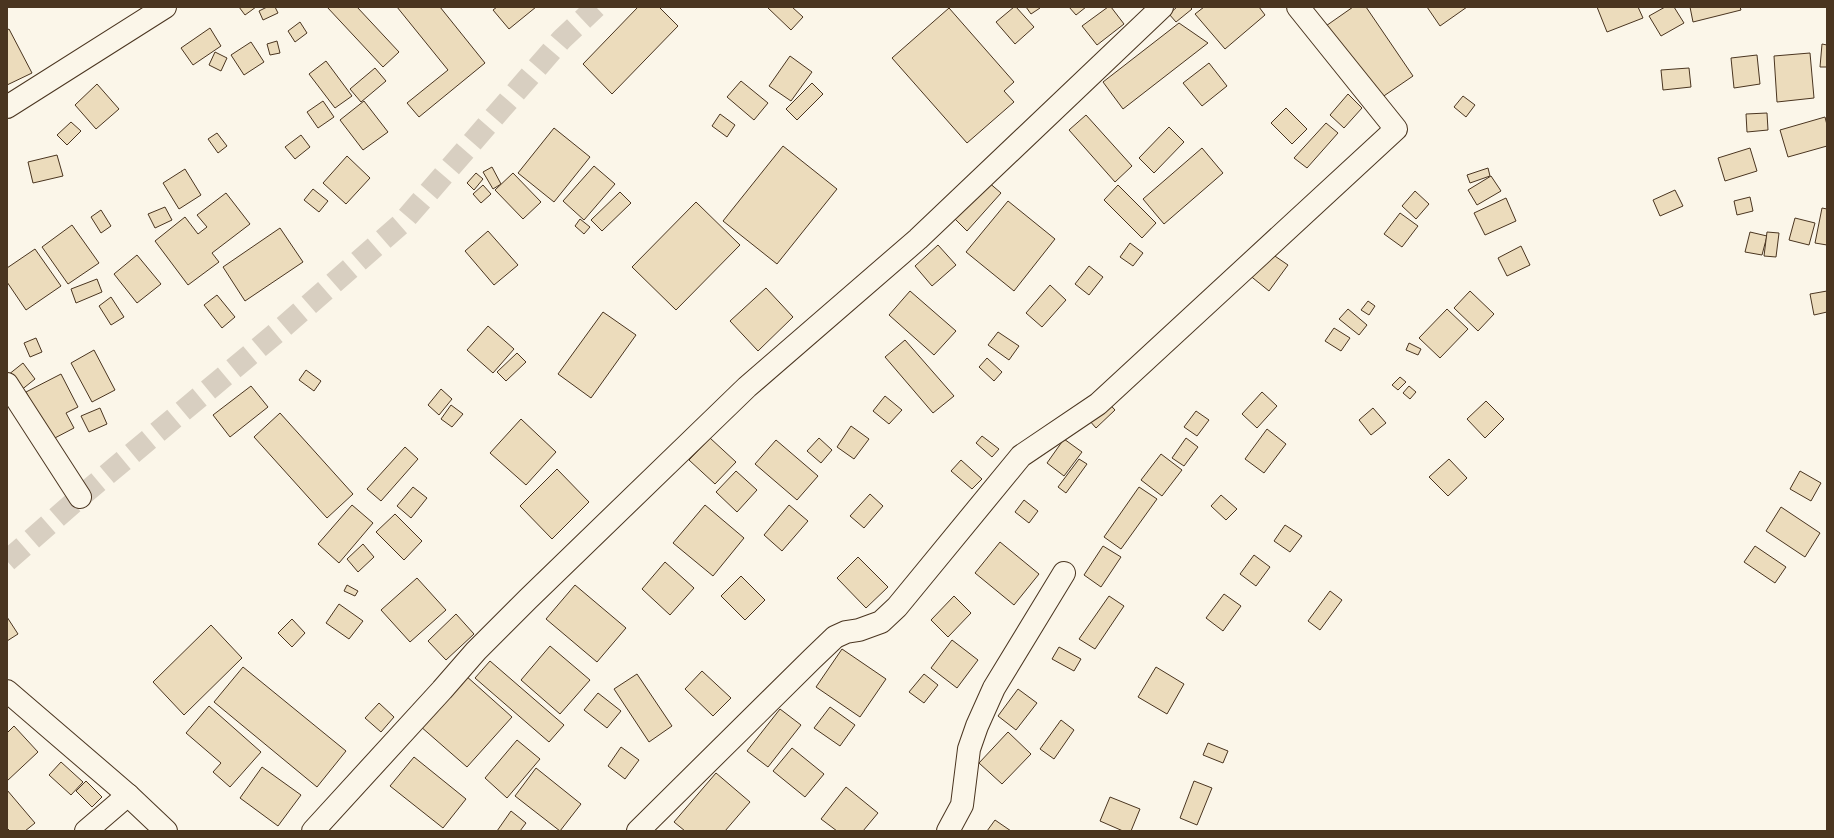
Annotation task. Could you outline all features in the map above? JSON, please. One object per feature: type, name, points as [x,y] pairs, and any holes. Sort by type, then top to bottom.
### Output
[{"type":"street","points":[[7,107],[165,7]]},
{"type":"street","points":[[313,831],[476,651],[528,599],[747,387],[918,239],[1162,7]]},
{"type":"street","points":[[638,831],[812,658],[836,637],[846,632],[859,630],[881,622],[897,607],[1021,456],[1098,404],[1396,129],[1298,7]]},
{"type":"street","points":[[7,384],[80,497]]},
{"type":"street","points":[[948,831],[962,805],[969,750],[976,726],[994,688],[1064,573]]},
{"type":"street","points":[[7,691],[128,795],[166,831]]},
{"type":"street","points":[[86,831],[128,795]]},
{"type":"building","points":[[239,7],[256,7],[245,15]]},
{"type":"building","points":[[267,7],[275,7],[278,13],[263,20],[259,11]]},
{"type":"building","points":[[327,7],[357,7],[399,52],[383,67]]},
{"type":"building","points":[[397,7],[440,7],[485,63],[419,117],[407,103],[448,70]]},
{"type":"building","points":[[497,7],[536,7],[509,29],[493,10]]},
{"type":"building","points":[[638,7],[659,7],[678,26],[612,94],[583,64]]},
{"type":"building","points":[[767,7],[792,7],[803,17],[791,30]]},
{"type":"building","points":[[1016,7],[1034,27],[1015,44],[996,22]]},
{"type":"building","points":[[1026,7],[1039,7],[1040,8],[1031,14]]},
{"type":"building","points":[[1069,7],[1086,7],[1076,15]]},
{"type":"building","points":[[1108,7],[1111,7],[1124,24],[1097,45],[1082,26]]},
{"type":"building","points":[[1177,7],[1190,7],[1192,9],[1176,22],[1169,14]]},
{"type":"building","points":[[1204,7],[1259,7],[1265,15],[1225,49],[1195,14]]},
{"type":"building","points":[[1353,7],[1366,7],[1413,76],[1375,102],[1323,28]]},
{"type":"building","points":[[1427,7],[1467,7],[1440,26]]},
{"type":"building","points":[[1597,7],[1638,7],[1643,18],[1607,32]]},
{"type":"building","points":[[1665,7],[1674,7],[1684,23],[1661,36],[1649,16]]},
{"type":"building","points":[[1690,7],[1740,7],[1741,10],[1693,22]]},
{"type":"building","points":[[949,8],[1014,82],[1004,91],[1014,102],[967,143],[892,58]]},
{"type":"building","points":[[300,22],[307,33],[295,42],[288,31]]},
{"type":"building","points":[[1179,23],[1208,43],[1123,109],[1103,82]]},
{"type":"building","points":[[210,28],[221,46],[193,65],[181,48]]},
{"type":"building","points":[[9,29],[32,73],[7,85],[7,30]]},
{"type":"building","points":[[277,41],[280,53],[270,55],[267,44]]},
{"type":"building","points":[[251,42],[264,62],[244,75],[231,55]]},
{"type":"building","points":[[1822,44],[1827,45],[1827,67],[1820,67]]},
{"type":"building","points":[[215,52],[227,58],[221,71],[209,65]]},
{"type":"building","points":[[1810,53],[1814,98],[1777,102],[1774,56]]},
{"type":"building","points":[[1757,55],[1760,84],[1734,88],[1731,58]]},
{"type":"building","points":[[790,56],[812,72],[791,101],[769,86]]},
{"type":"building","points":[[326,61],[352,96],[335,108],[309,74]]},
{"type":"building","points":[[1209,63],[1227,86],[1202,106],[1183,83]]},
{"type":"building","points":[[375,68],[386,81],[361,102],[350,89]]},
{"type":"building","points":[[1689,68],[1691,87],[1663,90],[1661,70]]},
{"type":"building","points":[[741,81],[768,103],[754,120],[727,97]]},
{"type":"building","points":[[812,83],[823,94],[797,120],[786,109]]},
{"type":"building","points":[[97,84],[119,109],[96,129],[75,105]]},
{"type":"building","points":[[1348,94],[1362,108],[1344,128],[1330,115]]},
{"type":"building","points":[[1463,96],[1475,105],[1466,117],[1454,107]]},
{"type":"building","points":[[323,101],[334,117],[318,128],[307,112]]},
{"type":"building","points":[[364,101],[388,132],[363,150],[340,120]]},
{"type":"building","points":[[1286,108],[1307,129],[1292,144],[1271,123]]},
{"type":"building","points":[[1767,113],[1768,130],[1747,132],[1746,114]]},
{"type":"building","points":[[720,114],[735,125],[727,137],[712,126]]},
{"type":"building","points":[[1086,115],[1132,166],[1115,182],[1069,130]]},
{"type":"building","points":[[1825,117],[1827,125],[1827,146],[1788,157],[1780,130]]},
{"type":"building","points":[[71,122],[81,131],[67,145],[57,135]]},
{"type":"building","points":[[1326,123],[1338,133],[1307,168],[1294,158]]},
{"type":"building","points":[[1169,127],[1184,142],[1154,173],[1139,158]]},
{"type":"building","points":[[554,128],[590,157],[554,202],[518,173]]},
{"type":"building","points":[[217,133],[227,146],[218,153],[208,139]]},
{"type":"building","points":[[301,135],[310,147],[295,159],[285,147]]},
{"type":"building","points":[[783,146],[837,189],[777,264],[723,221]]},
{"type":"building","points":[[1202,148],[1223,173],[1164,224],[1143,199]]},
{"type":"building","points":[[1750,148],[1757,171],[1725,181],[1718,158]]},
{"type":"building","points":[[57,155],[63,176],[33,183],[28,162]]},
{"type":"building","points":[[347,156],[370,178],[346,204],[323,183]]},
{"type":"building","points":[[594,166],[615,184],[584,220],[563,201]]},
{"type":"building","points":[[492,167],[501,184],[493,189],[483,172]]},
{"type":"building","points":[[1488,168],[1490,176],[1470,183],[1467,175]]},
{"type":"building","points":[[185,169],[201,195],[179,209],[163,183]]},
{"type":"building","points":[[476,173],[483,179],[474,190],[467,183]]},
{"type":"building","points":[[513,173],[541,202],[523,219],[495,190]]},
{"type":"building","points":[[1491,176],[1501,191],[1477,205],[1468,190]]},
{"type":"building","points":[[987,181],[1001,193],[967,231],[954,218]]},
{"type":"building","points":[[483,185],[491,194],[481,203],[473,194]]},
{"type":"building","points":[[1118,185],[1156,223],[1142,238],[1104,200]]},
{"type":"building","points":[[313,189],[328,201],[319,212],[304,200]]},
{"type":"building","points":[[1675,190],[1683,206],[1660,216],[1653,200]]},
{"type":"building","points":[[1415,191],[1429,204],[1416,219],[1402,206]]},
{"type":"building","points":[[620,192],[631,203],[602,231],[591,220]]},
{"type":"building","points":[[226,193],[250,224],[212,253],[219,262],[188,285],[155,241],[185,217],[198,234],[207,227],[197,215]]},
{"type":"building","points":[[1750,197],[1753,211],[1737,215],[1734,201]]},
{"type":"building","points":[[1506,198],[1516,221],[1485,235],[1474,213]]},
{"type":"building","points":[[1008,201],[1055,239],[1014,291],[966,252]]},
{"type":"building","points":[[696,202],[740,245],[676,310],[632,267]]},
{"type":"building","points":[[165,207],[172,220],[155,228],[148,214]]},
{"type":"building","points":[[1822,208],[1827,209],[1827,245],[1815,243]]},
{"type":"building","points":[[101,210],[111,226],[101,233],[91,217]]},
{"type":"building","points":[[1400,213],[1418,226],[1402,247],[1384,234]]},
{"type":"building","points":[[1795,218],[1815,223],[1809,245],[1789,240]]},
{"type":"building","points":[[580,219],[590,227],[584,234],[575,226]]},
{"type":"building","points":[[72,225],[99,263],[68,284],[42,247]]},
{"type":"building","points":[[280,228],[303,262],[245,301],[223,267]]},
{"type":"building","points":[[488,231],[518,265],[494,285],[465,251]]},
{"type":"building","points":[[1750,232],[1767,236],[1762,255],[1745,252]]},
{"type":"building","points":[[1767,232],[1779,233],[1776,257],[1764,256]]},
{"type":"building","points":[[1130,243],[1143,253],[1133,266],[1120,257]]},
{"type":"building","points":[[938,245],[956,265],[932,286],[915,266]]},
{"type":"building","points":[[1521,246],[1530,265],[1507,276],[1498,258]]},
{"type":"building","points":[[35,249],[61,286],[26,310],[7,282],[7,268]]},
{"type":"building","points":[[1266,250],[1288,265],[1269,291],[1248,274]]},
{"type":"building","points":[[137,255],[161,284],[137,303],[114,274]]},
{"type":"building","points":[[1089,266],[1103,277],[1089,295],[1075,284]]},
{"type":"building","points":[[97,279],[102,292],[76,303],[71,289]]},
{"type":"building","points":[[1050,285],[1066,300],[1042,327],[1026,313]]},
{"type":"building","points":[[766,288],[793,317],[758,351],[730,321]]},
{"type":"building","points":[[910,291],[956,331],[934,355],[889,315]]},
{"type":"building","points":[[1470,291],[1494,314],[1478,331],[1454,308]]},
{"type":"building","points":[[1827,291],[1827,312],[1814,315],[1810,294]]},
{"type":"building","points":[[217,295],[235,317],[222,328],[204,305]]},
{"type":"building","points":[[111,297],[124,317],[111,325],[99,306]]},
{"type":"building","points":[[1368,301],[1375,306],[1369,315],[1361,310]]},
{"type":"building","points":[[1348,309],[1367,325],[1359,335],[1339,319]]},
{"type":"building","points":[[1447,309],[1468,329],[1440,358],[1419,338]]},
{"type":"building","points":[[603,312],[636,335],[591,398],[558,374]]},
{"type":"building","points":[[488,326],[514,349],[493,373],[467,350]]},
{"type":"building","points":[[1334,328],[1350,338],[1341,351],[1325,341]]},
{"type":"building","points":[[998,332],[1019,346],[1009,360],[988,345]]},
{"type":"building","points":[[36,338],[42,352],[30,357],[24,343]]},
{"type":"building","points":[[905,340],[954,396],[933,413],[885,357]]},
{"type":"building","points":[[1409,343],[1421,349],[1418,355],[1406,350]]},
{"type":"building","points":[[94,350],[115,390],[92,402],[71,363]]},
{"type":"building","points":[[517,353],[526,362],[506,381],[497,372]]},
{"type":"building","points":[[987,358],[1002,372],[994,381],[979,367]]},
{"type":"building","points":[[23,363],[35,379],[20,391],[8,375]]},
{"type":"building","points":[[306,370],[321,381],[314,391],[299,380]]},
{"type":"building","points":[[61,374],[78,407],[66,413],[74,428],[51,440],[26,392]]},
{"type":"building","points":[[1400,377],[1406,382],[1398,390],[1392,385]]},
{"type":"building","points":[[251,386],[268,407],[230,437],[213,415]]},
{"type":"building","points":[[1409,386],[1416,392],[1410,399],[1403,393]]},
{"type":"building","points":[[441,389],[452,399],[439,415],[428,405]]},
{"type":"building","points":[[1262,392],[1277,406],[1257,428],[1242,414]]},
{"type":"building","points":[[1100,394],[1115,410],[1096,428],[1082,412]]},
{"type":"building","points":[[885,396],[902,410],[889,424],[873,411]]},
{"type":"building","points":[[1486,401],[1504,419],[1485,438],[1467,419]]},
{"type":"building","points":[[451,405],[463,414],[452,427],[441,419]]},
{"type":"building","points":[[100,408],[107,424],[89,432],[81,416]]},
{"type":"building","points":[[1373,408],[1386,423],[1371,435],[1359,420]]},
{"type":"building","points":[[1196,411],[1209,420],[1197,436],[1184,427]]},
{"type":"building","points":[[280,413],[353,494],[327,518],[254,437]]},
{"type":"building","points":[[521,419],[556,452],[526,485],[490,453]]},
{"type":"building","points":[[851,426],[869,439],[854,459],[837,447]]},
{"type":"building","points":[[1267,429],[1286,444],[1264,473],[1245,459]]},
{"type":"building","points":[[982,436],[999,449],[992,457],[976,443]]},
{"type":"building","points":[[710,438],[736,462],[715,484],[689,460]]},
{"type":"building","points":[[819,438],[832,450],[821,463],[807,451]]},
{"type":"building","points":[[1186,438],[1198,447],[1184,466],[1172,458]]},
{"type":"building","points":[[1064,439],[1082,452],[1064,476],[1047,463]]},
{"type":"building","points":[[776,440],[818,476],[797,500],[755,464]]},
{"type":"building","points":[[405,447],[418,459],[381,501],[367,489]]},
{"type":"building","points":[[1161,454],[1182,470],[1162,496],[1141,480]]},
{"type":"building","points":[[1079,459],[1087,464],[1066,493],[1058,487]]},
{"type":"building","points":[[1449,459],[1467,478],[1448,496],[1429,477]]},
{"type":"building","points":[[961,460],[982,479],[972,489],[951,471]]},
{"type":"building","points":[[557,469],[589,502],[552,539],[520,506]]},
{"type":"building","points":[[736,471],[757,490],[737,512],[716,492]]},
{"type":"building","points":[[1800,471],[1821,483],[1811,501],[1790,489]]},
{"type":"building","points":[[413,487],[427,498],[411,518],[397,506]]},
{"type":"building","points":[[1139,487],[1157,499],[1121,549],[1104,537]]},
{"type":"building","points":[[870,494],[883,506],[864,528],[850,516]]},
{"type":"building","points":[[1221,495],[1237,509],[1226,520],[1211,506]]},
{"type":"building","points":[[1024,500],[1038,511],[1029,523],[1015,512]]},
{"type":"building","points":[[352,505],[373,523],[339,563],[318,544]]},
{"type":"building","points":[[705,505],[744,538],[713,576],[673,543]]},
{"type":"building","points":[[789,505],[808,521],[782,551],[764,535]]},
{"type":"building","points":[[1781,507],[1820,533],[1805,557],[1766,531]]},
{"type":"building","points":[[395,514],[422,541],[404,560],[376,532]]},
{"type":"building","points":[[1285,525],[1302,536],[1290,552],[1274,541]]},
{"type":"building","points":[[1000,542],[1039,574],[1014,605],[975,573]]},
{"type":"building","points":[[363,544],[374,557],[358,572],[347,559]]},
{"type":"building","points":[[1103,546],[1121,557],[1101,587],[1084,575]]},
{"type":"building","points":[[1755,546],[1786,567],[1775,583],[1744,562]]},
{"type":"building","points":[[1254,555],[1270,567],[1256,586],[1240,574]]},
{"type":"building","points":[[858,557],[888,587],[866,608],[837,578]]},
{"type":"building","points":[[665,562],[694,588],[670,615],[642,589]]},
{"type":"building","points":[[741,576],[765,600],[745,620],[721,596]]},
{"type":"building","points":[[417,578],[446,610],[410,642],[381,610]]},
{"type":"building","points":[[347,585],[358,591],[355,596],[344,591]]},
{"type":"building","points":[[575,585],[626,628],[597,662],[546,619]]},
{"type":"building","points":[[1330,591],[1342,600],[1320,630],[1308,621]]},
{"type":"building","points":[[1224,594],[1241,606],[1223,631],[1206,618]]},
{"type":"building","points":[[954,596],[971,613],[948,637],[931,620]]},
{"type":"building","points":[[1109,596],[1124,606],[1095,649],[1079,639]]},
{"type":"building","points":[[339,604],[363,621],[349,639],[326,623]]},
{"type":"building","points":[[456,614],[474,634],[446,660],[428,641]]},
{"type":"building","points":[[7,617],[18,634],[7,641]]},
{"type":"building","points":[[292,619],[305,633],[292,647],[278,633]]},
{"type":"building","points":[[211,625],[242,658],[184,715],[153,682]]},
{"type":"building","points":[[952,640],[978,660],[957,688],[931,668]]},
{"type":"building","points":[[550,646],[590,680],[560,714],[521,680]]},
{"type":"building","points":[[1059,647],[1081,659],[1074,671],[1052,659]]},
{"type":"building","points":[[842,649],[886,679],[860,717],[816,687]]},
{"type":"building","points":[[490,661],[564,725],[549,742],[475,678]]},
{"type":"building","points":[[243,667],[346,751],[317,787],[214,702]]},
{"type":"building","points":[[1156,667],[1184,684],[1167,714],[1138,697]]},
{"type":"building","points":[[702,671],[731,698],[713,716],[685,689]]},
{"type":"building","points":[[637,674],[672,726],[649,742],[614,689]]},
{"type":"building","points":[[924,674],[938,685],[924,703],[909,692]]},
{"type":"building","points":[[465,675],[512,717],[467,767],[420,726]]},
{"type":"building","points":[[1018,689],[1037,703],[1016,730],[998,716]]},
{"type":"building","points":[[598,693],[621,711],[607,728],[584,710]]},
{"type":"building","points":[[379,703],[394,717],[381,732],[365,718]]},
{"type":"building","points":[[209,706],[261,752],[230,787],[213,772],[221,763],[186,733]]},
{"type":"building","points":[[830,707],[855,725],[840,746],[814,728]]},
{"type":"building","points":[[780,709],[801,725],[768,767],[747,751]]},
{"type":"building","points":[[1061,720],[1074,730],[1054,759],[1040,749]]},
{"type":"building","points":[[14,726],[38,752],[7,781],[7,733]]},
{"type":"building","points":[[1008,732],[1031,754],[1002,784],[979,763]]},
{"type":"building","points":[[517,740],[540,759],[507,798],[485,778]]},
{"type":"building","points":[[1208,743],[1228,751],[1223,763],[1203,755]]},
{"type":"building","points":[[621,747],[639,760],[625,779],[608,766]]},
{"type":"building","points":[[792,748],[824,774],[805,797],[773,771]]},
{"type":"building","points":[[414,757],[466,799],[443,828],[390,786]]},
{"type":"building","points":[[61,762],[83,782],[71,795],[49,775]]},
{"type":"building","points":[[262,767],[301,795],[278,826],[240,798]]},
{"type":"building","points":[[536,768],[581,804],[560,831],[515,796]]},
{"type":"building","points":[[716,773],[750,802],[725,831],[685,831],[674,822]]},
{"type":"building","points":[[86,781],[102,797],[92,807],[76,791]]},
{"type":"building","points":[[1194,781],[1212,788],[1197,825],[1180,818]]},
{"type":"building","points":[[846,787],[878,813],[863,831],[837,831],[821,819]]},
{"type":"building","points":[[7,790],[35,823],[25,831],[10,831],[7,828]]},
{"type":"building","points":[[1110,797],[1140,809],[1131,831],[1123,831],[1100,821]]},
{"type":"building","points":[[511,811],[526,823],[520,831],[497,831]]},
{"type":"building","points":[[995,820],[1011,831],[987,831]]},
{"type":"tunnel","points":[[7,561],[80,497],[281,329],[402,223],[562,39],[596,7]]}]
